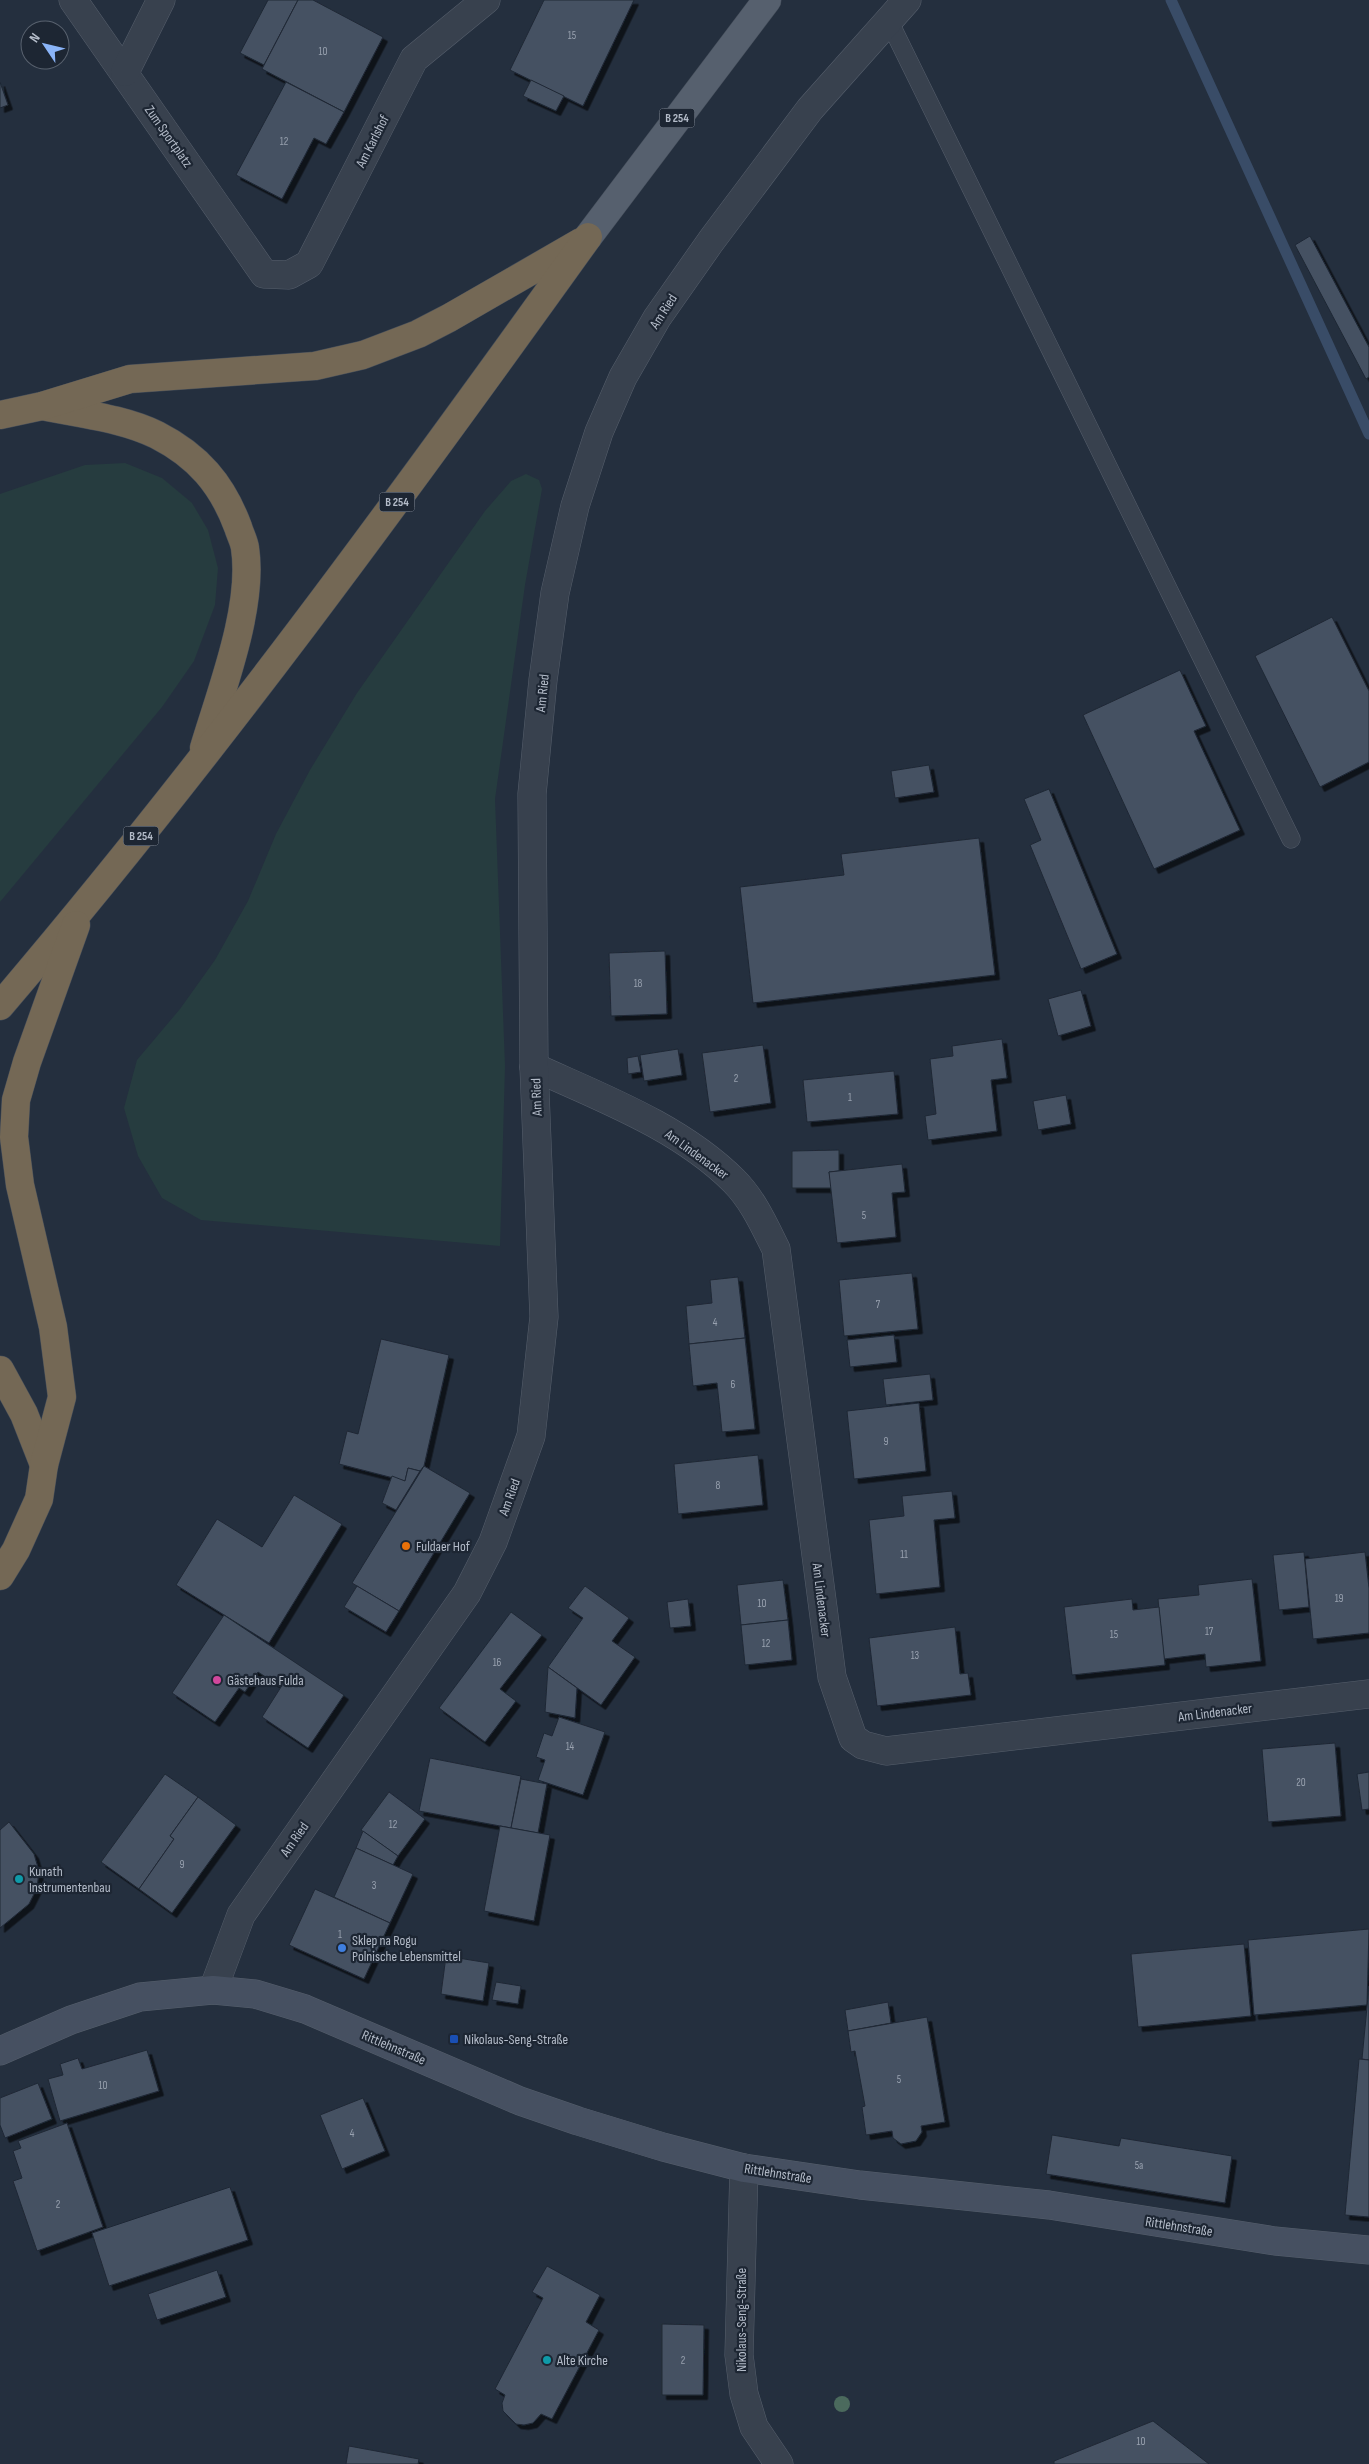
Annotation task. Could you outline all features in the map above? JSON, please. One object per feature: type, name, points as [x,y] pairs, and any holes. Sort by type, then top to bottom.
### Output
[{"type":"highway","points":[[0,415],[42,406],[130,379],[315,366],[363,355],[418,334],[449,318],[588,237]]},
{"type":"highway","name":"B 254","points":[[0,1006],[82,910],[200,763],[431,456],[588,237]]},
{"type":"highway","points":[[42,406],[122,423],[156,434],[185,452],[214,478],[232,510],[245,548],[246,589],[235,641],[200,763]]},
{"type":"highway","points":[[0,1576],[16,1550],[39,1499],[44,1465],[62,1397],[53,1327],[20,1185],[14,1137],[16,1100],[27,1062],[82,910]]},
{"type":"highway","points":[[0,1370],[24,1414],[44,1465]]},
{"type":"main road","name":"B 254","points":[[588,237],[767,0]]},
{"type":"street","name":"Zum Sportplatz","points":[[72,0],[264,274]]},
{"type":"street","points":[[124,72],[161,0]]},
{"type":"street","name":"Am Karlshof","points":[[264,274],[289,275],[309,264],[414,59],[486,0]]},
{"type":"street","name":"Am Ried","points":[[213,1990],[241,1915],[466,1593],[493,1542],[531,1436],[544,1317],[534,1067],[532,794],[543,680],[555,593],[575,506],[599,432],[623,377],[652,326],[710,241],[810,109],[907,0]]},
{"type":"street","name":"Am Lindenacker","points":[[534,1067],[672,1134],[704,1156],[734,1181],[758,1213],[771,1240],[777,1259],[832,1677],[853,1738],[863,1745],[886,1750],[1369,1694]]},
{"type":"street","points":[[0,2051],[71,2020],[140,1998],[213,1990]]},
{"type":"street","name":"Rittlehnstraße","points":[[213,1990],[255,1994],[306,2008],[520,2100],[663,2147],[744,2168],[860,2185],[1049,2205],[1275,2241],[1369,2250]]},
{"type":"street","name":"Nikolaus-Seng-Straße","points":[[744,2168],[740,2365],[744,2394],[754,2427],[778,2464]]},
{"type":"lane","points":[[889,21],[1291,838]]},
{"type":"green space","points":[[125,463],[162,478],[192,503],[208,530],[218,568],[215,605],[194,661],[162,707],[0,902],[0,494],[85,465]]},
{"type":"green space","points":[[526,474],[539,480],[542,489],[525,585],[495,799],[505,1066],[500,1246],[201,1220],[162,1198],[138,1156],[124,1108],[137,1060],[180,1009],[215,960],[248,901],[276,834],[310,770],[357,693],[485,511],[511,481]]},
{"type":"building","points":[[268,0],[298,0],[264,65],[240,53]]},
{"type":"building","points":[[298,0],[313,0],[383,37],[344,112],[262,69]]},
{"type":"building","points":[[544,0],[634,0],[583,106],[510,70]]},
{"type":"building","points":[[531,80],[564,96],[556,111],[523,96]]},
{"type":"building","points":[[0,82],[8,105],[0,108]]},
{"type":"building","points":[[286,82],[344,112],[326,144],[314,138],[282,199],[236,175]]},
{"type":"building","points":[[1310,236],[1369,347],[1369,377],[1366,379],[1295,245]]},
{"type":"building","points":[[1332,617],[1369,691],[1369,762],[1320,787],[1255,656]]},
{"type":"building","points":[[1180,670],[1206,726],[1194,731],[1240,830],[1154,869],[1083,715]]},
{"type":"building","points":[[929,765],[934,792],[895,798],[891,771]]},
{"type":"building","points":[[1049,789],[1117,954],[1081,969],[1030,845],[1041,840],[1024,799]]},
{"type":"building","points":[[979,838],[995,975],[753,1003],[740,887],[844,875],[841,854]]},
{"type":"building","points":[[665,951],[667,1014],[611,1016],[609,953]]},
{"type":"building","points":[[1081,990],[1091,1026],[1058,1036],[1048,999]]},
{"type":"building","points":[[1002,1039],[1007,1078],[991,1080],[997,1131],[928,1140],[925,1116],[936,1114],[930,1059],[953,1056],[952,1046]]},
{"type":"building","points":[[763,1045],[771,1103],[710,1112],[702,1053]]},
{"type":"building","points":[[678,1049],[682,1075],[644,1081],[640,1055]]},
{"type":"building","points":[[638,1056],[641,1072],[628,1074],[627,1058]]},
{"type":"building","points":[[894,1071],[898,1114],[807,1122],[803,1080]]},
{"type":"building","points":[[1066,1095],[1071,1124],[1038,1130],[1033,1101]]},
{"type":"building","points":[[839,1150],[839,1171],[829,1172],[832,1188],[792,1188],[792,1151]]},
{"type":"building","points":[[902,1164],[905,1192],[892,1193],[896,1237],[837,1243],[829,1172]]},
{"type":"building","points":[[912,1273],[918,1329],[844,1336],[839,1280]]},
{"type":"building","points":[[738,1277],[745,1338],[689,1344],[686,1306],[712,1303],[710,1280]]},
{"type":"building","points":[[894,1335],[897,1362],[850,1367],[847,1340]]},
{"type":"building","points":[[745,1338],[755,1429],[722,1432],[717,1383],[693,1386],[689,1344]]},
{"type":"building","points":[[381,1339],[449,1355],[424,1466],[420,1471],[408,1468],[405,1481],[339,1464],[347,1431],[358,1434]]},
{"type":"building","points":[[930,1374],[933,1400],[886,1405],[883,1379]]},
{"type":"building","points":[[919,1403],[926,1471],[854,1479],[847,1411]]},
{"type":"building","points":[[758,1455],[763,1505],[678,1514],[674,1464]]},
{"type":"building","name":"Fuldaer Hof","points":[[424,1466],[470,1493],[399,1611],[352,1583]]},
{"type":"building","points":[[408,1468],[420,1471],[396,1510],[382,1503],[392,1476],[405,1481]]},
{"type":"building","points":[[952,1491],[955,1518],[934,1520],[940,1587],[876,1594],[869,1520],[904,1516],[902,1496]]},
{"type":"building","points":[[294,1495],[342,1524],[269,1643],[176,1585],[217,1519],[262,1547]]},
{"type":"building","points":[[1304,1552],[1309,1607],[1279,1610],[1273,1555]]},
{"type":"building","points":[[1365,1552],[1369,1588],[1369,1633],[1313,1639],[1305,1559]]},
{"type":"building","points":[[1252,1579],[1261,1661],[1206,1667],[1205,1654],[1164,1659],[1158,1599],[1199,1595],[1198,1585]]},
{"type":"building","points":[[783,1580],[788,1620],[741,1625],[737,1585]]},
{"type":"building","points":[[357,1586],[399,1611],[386,1632],[344,1607]]},
{"type":"building","points":[[585,1586],[629,1618],[612,1641],[635,1657],[601,1705],[548,1667],[583,1618],[568,1608]]},
{"type":"building","points":[[688,1599],[691,1626],[670,1628],[667,1602]]},
{"type":"building","points":[[1132,1599],[1133,1610],[1159,1607],[1165,1665],[1072,1675],[1064,1607]]},
{"type":"building","points":[[511,1612],[542,1635],[500,1689],[516,1701],[485,1742],[439,1708]]},
{"type":"building","name":"Gästehaus Fulda","points":[[224,1615],[344,1695],[308,1748],[262,1717],[281,1687],[258,1672],[245,1692],[239,1688],[215,1722],[172,1693]]},
{"type":"building","points":[[788,1620],[792,1660],[745,1665],[741,1625]]},
{"type":"building","points":[[955,1627],[960,1674],[968,1673],[971,1695],[877,1706],[869,1638]]},
{"type":"building","points":[[548,1667],[577,1688],[575,1718],[545,1712]]},
{"type":"building","points":[[559,1717],[605,1732],[583,1795],[538,1780],[545,1760],[536,1757],[544,1733],[552,1736]]},
{"type":"building","points":[[1335,1743],[1341,1816],[1268,1822],[1262,1749]]},
{"type":"building","points":[[430,1758],[521,1776],[511,1828],[419,1811]]},
{"type":"building","points":[[1369,1772],[1369,1809],[1362,1810],[1357,1774]]},
{"type":"building","points":[[165,1774],[198,1797],[170,1836],[174,1839],[139,1889],[101,1862]]},
{"type":"building","points":[[521,1779],[547,1784],[538,1833],[511,1828]]},
{"type":"building","points":[[389,1792],[425,1819],[398,1856],[361,1830]]},
{"type":"building","points":[[198,1797],[236,1825],[172,1913],[139,1889],[174,1839],[170,1836]]},
{"type":"building","name":"Kunath Instrumentenbau","points":[[9,1822],[34,1854],[39,1871],[37,1888],[29,1904],[0,1928],[0,1830]]},
{"type":"building","points":[[500,1826],[550,1835],[534,1921],[484,1911]]},
{"type":"building","points":[[363,1831],[398,1856],[393,1865],[356,1848]]},
{"type":"building","points":[[356,1848],[413,1874],[390,1923],[334,1897]]},
{"type":"building","points":[[315,1889],[390,1923],[364,1979],[289,1945]]},
{"type":"building","points":[[1369,1929],[1367,2005],[1254,2015],[1248,1940]]},
{"type":"building","points":[[1244,1944],[1251,2016],[1138,2027],[1131,1954]]},
{"type":"building","points":[[446,1956],[489,1963],[483,2001],[441,1994]]},
{"type":"building","points":[[496,1982],[521,1986],[518,2004],[492,2000]]},
{"type":"building","points":[[1369,1986],[1369,2060],[1362,2059]]},
{"type":"building","points":[[888,2002],[891,2023],[848,2031],[845,2010]]},
{"type":"building","points":[[927,2017],[945,2122],[921,2126],[922,2132],[916,2141],[901,2144],[893,2138],[892,2131],[866,2135],[862,2107],[865,2106],[855,2051],[851,2052],[848,2031]]},
{"type":"building","points":[[147,2050],[159,2091],[60,2121],[48,2079],[63,2075],[60,2064],[78,2058],[82,2069]]},
{"type":"building","points":[[1359,2059],[1369,2060],[1369,2217],[1345,2215]]},
{"type":"building","points":[[38,2083],[52,2119],[5,2138],[0,2125],[0,2098]]},
{"type":"building","points":[[363,2098],[385,2151],[342,2169],[320,2115]]},
{"type":"building","points":[[67,2123],[103,2227],[37,2251],[13,2181],[22,2178],[13,2151],[21,2148],[18,2141]]},
{"type":"building","points":[[1052,2135],[1119,2146],[1121,2138],[1232,2156],[1225,2203],[1046,2174]]},
{"type":"building","points":[[230,2187],[248,2240],[109,2286],[92,2233]]},
{"type":"building","name":"Alte Kirche","points":[[547,2266],[600,2295],[586,2322],[599,2330],[552,2419],[541,2414],[533,2423],[516,2424],[503,2411],[502,2403],[505,2395],[495,2389],[543,2298],[532,2292]]},
{"type":"building","points":[[217,2270],[226,2297],[157,2320],[148,2294]]},
{"type":"building","points":[[662,2324],[704,2325],[703,2395],[662,2395]]},
{"type":"building","points":[[1153,2421],[1209,2464],[1054,2464],[1054,2461]]},
{"type":"building","points":[[349,2446],[419,2459],[418,2464],[346,2464]]},
{"type":"waterway","points":[[1171,0],[1369,434]]},
{"type":"place","name":"Fuldaer Hof","points":[[406,1546]]},
{"type":"place","name":"Gästehaus Fulda","points":[[217,1680]]},
{"type":"place","name":"Kunath Instrumentenbau","points":[[19,1879]]},
{"type":"place","name":"Sklep na Rogu Polnische Lebensmittel","points":[[342,1948]]},
{"type":"place","name":"Nikolaus-Seng-Straße","points":[[454,2039]]},
{"type":"place","name":"Alte Kirche","points":[[547,2360]]}]
